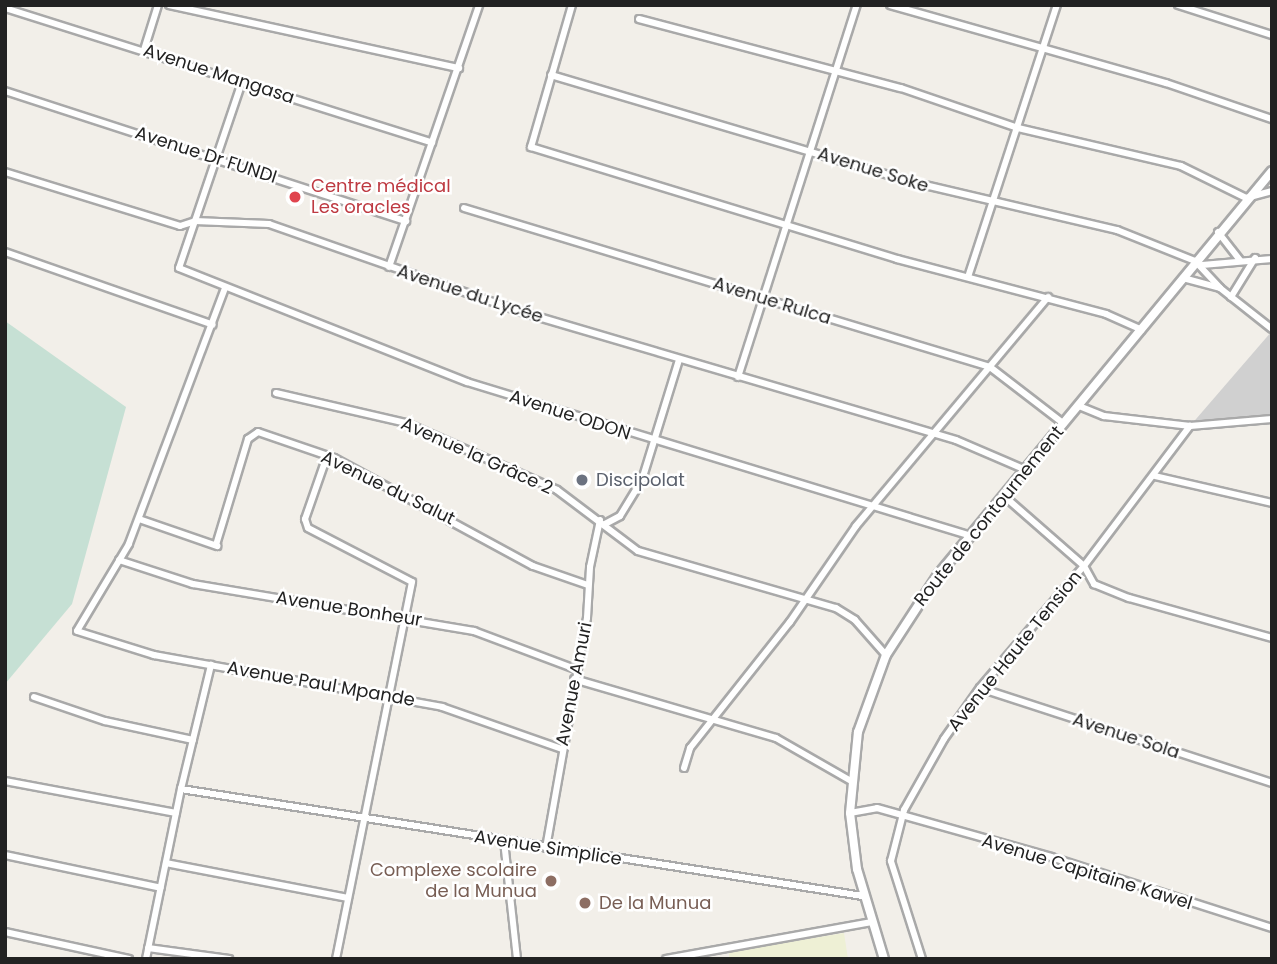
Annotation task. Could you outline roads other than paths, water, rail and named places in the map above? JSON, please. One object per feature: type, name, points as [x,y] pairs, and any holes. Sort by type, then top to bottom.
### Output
[{"type":"street","points":[[144,50],[158,5]]},
{"type":"street","points":[[169,5],[459,68]]},
{"type":"street","points":[[389,267],[479,5]]},
{"type":"street","points":[[572,5],[531,147],[787,226],[1048,297],[1118,318],[1142,330]]},
{"type":"street","points":[[738,377],[858,5]]},
{"type":"street","points":[[890,5],[1166,83],[1272,119]]},
{"type":"street","points":[[968,277],[1057,5]]},
{"type":"street","points":[[1178,5],[1272,35]]},
{"type":"street","name":"Avenue Mangasa","points":[[5,8],[25,9],[432,144]]},
{"type":"street","points":[[639,19],[838,72],[1018,128],[1181,166],[1246,198],[1272,191]]},
{"type":"street","name":"Avenue Soke","points":[[551,75],[992,204],[1102,226],[1198,263]]},
{"type":"street","points":[[195,221],[242,82]]},
{"type":"street","name":"Avenue Dr FUNDI","points":[[5,91],[406,221]]},
{"type":"street","name":"Route de contournement","points":[[884,959],[863,896],[850,813],[851,781],[866,701],[886,654],[909,614],[971,536],[1198,263],[1218,232],[1272,170]]},
{"type":"street","name":"Avenue du Lycée","points":[[5,172],[180,226],[195,221],[269,224],[389,267],[679,360],[934,436],[1026,470]]},
{"type":"street","name":"Avenue Rulca","points":[[464,208],[990,367],[1064,424]]},
{"type":"street","name":"Avenue ODON","points":[[195,221],[179,268],[225,288],[418,365],[654,441],[971,536]]},
{"type":"street","points":[[1218,232],[1240,260]]},
{"type":"street","points":[[5,252],[213,325]]},
{"type":"street","points":[[1231,297],[1255,258]]},
{"type":"street","points":[[1198,263],[1272,259]]},
{"type":"street","points":[[1198,263],[1220,288],[1272,329]]},
{"type":"street","points":[[1183,278],[1220,288]]},
{"type":"street","points":[[120,560],[139,519],[225,288]]},
{"type":"street","points":[[684,768],[684,757],[710,720],[807,598],[874,505],[1048,297]]},
{"type":"street","points":[[602,522],[620,516],[631,501],[654,441],[679,360]]},
{"type":"street","name":"Avenue la Grâce 2","points":[[276,393],[406,423],[557,490],[638,551],[807,598],[855,620],[886,654]]},
{"type":"street","points":[[1079,406],[1104,416],[1190,426],[1272,419]]},
{"type":"street","name":"Avenue Haute Tension","points":[[922,959],[891,862],[901,816],[944,739],[980,688],[1084,566],[1155,476],[1190,426]]},
{"type":"street","name":"Avenue du Salut","points":[[139,519],[217,545],[250,435],[258,432],[327,456],[533,566],[588,585]]},
{"type":"street","points":[[327,456],[305,523],[343,550],[411,579],[406,617],[363,816],[336,959]]},
{"type":"street","points":[[1155,476],[1272,503]]},
{"type":"street","points":[[1004,496],[1084,566],[1094,584],[1272,638]]},
{"type":"street","name":"Avenue Amuri","points":[[546,848],[575,669],[587,618],[588,585],[602,522]]},
{"type":"street","name":"Avenue Bonheur","points":[[120,560],[193,584],[406,617],[474,631],[575,669]]},
{"type":"street","name":"Avenue Paul Mpande","points":[[120,560],[77,631],[134,650],[442,707],[562,749]]},
{"type":"street","points":[[146,959],[181,789],[211,664]]},
{"type":"street","points":[[574,679],[776,738],[851,781]]},
{"type":"street","name":"Avenue Sola","points":[[980,688],[1272,783]]},
{"type":"street","points":[[34,696],[105,722],[192,740]]},
{"type":"street","points":[[5,781],[176,813]]},
{"type":"street","name":"Avenue Simplice","points":[[181,789],[863,896]]},
{"type":"street","points":[[850,813],[871,808],[901,816]]},
{"type":"street","name":"Avenue Capitaine Kawel","points":[[901,816],[1041,854],[1272,928]]},
{"type":"street","points":[[504,841],[517,959]]},
{"type":"street","points":[[5,855],[161,888]]},
{"type":"street","points":[[166,863],[348,898]]},
{"type":"street","points":[[666,959],[872,922]]},
{"type":"street","points":[[5,932],[129,959]]},
{"type":"street","points":[[148,948],[229,959]]},
{"type":"place","name":"Centre médical Les oracles","points":[[295,197]]},
{"type":"place","name":"Discipolat","points":[[582,480]]},
{"type":"place","name":"Complexe scolaire de la Munua","points":[[551,881]]},
{"type":"place","name":"De la Munua","points":[[585,903]]}]
